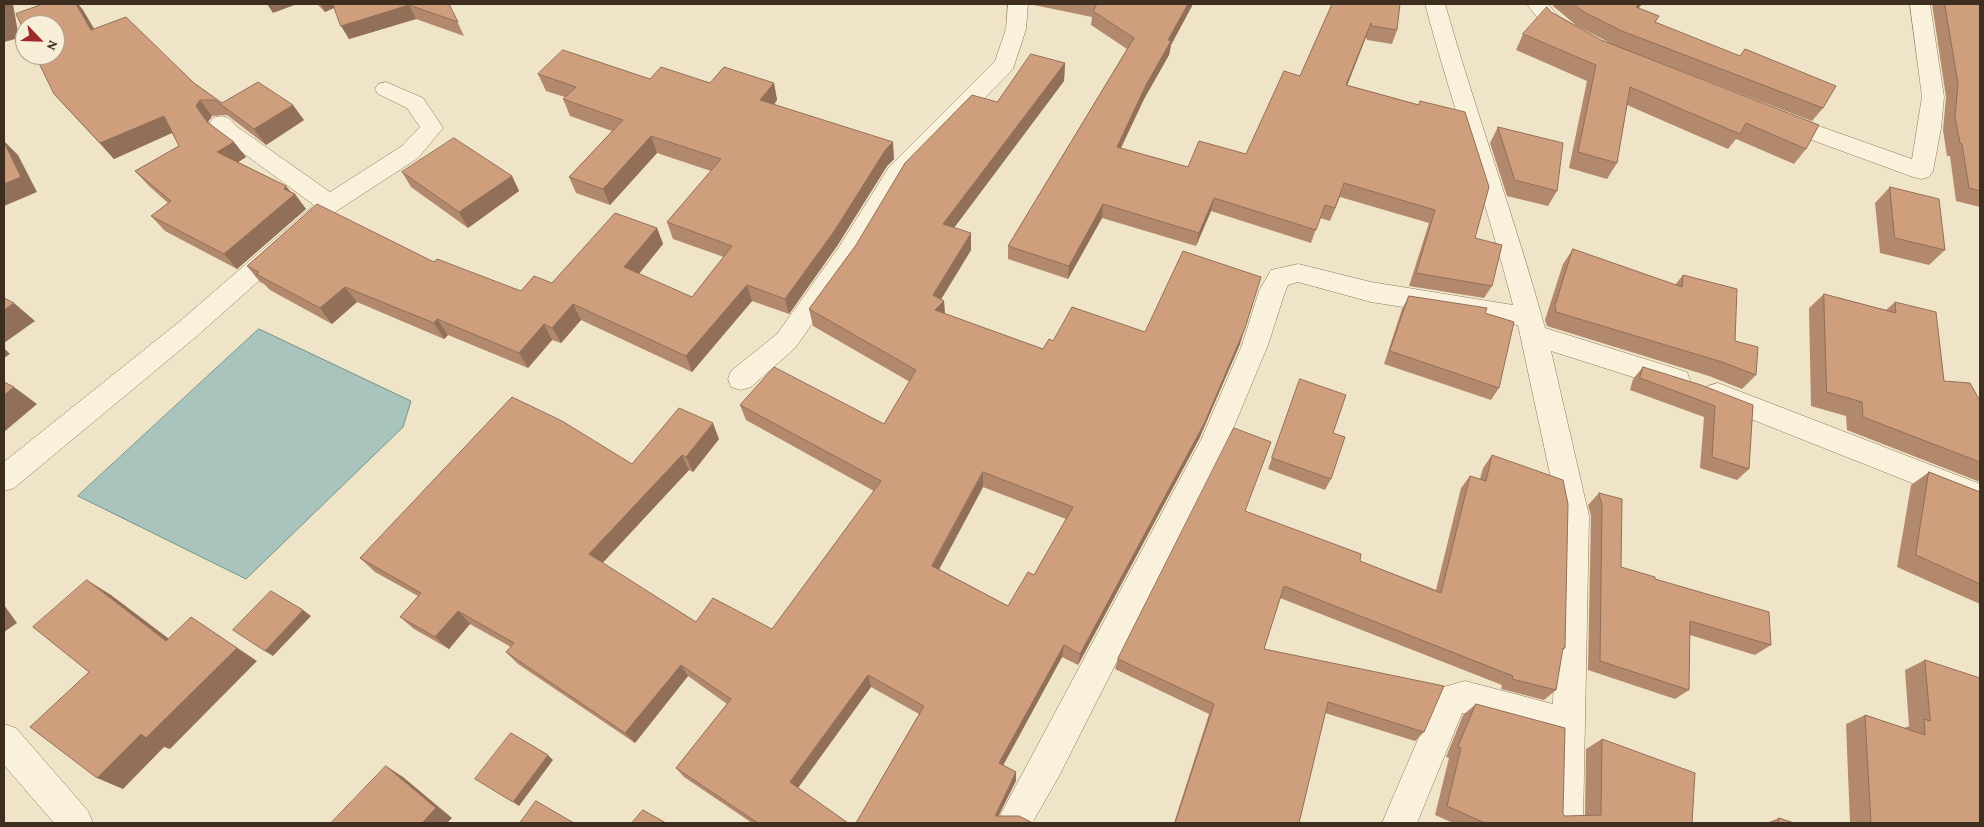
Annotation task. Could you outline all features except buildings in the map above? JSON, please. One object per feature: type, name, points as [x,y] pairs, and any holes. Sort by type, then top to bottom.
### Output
[{"type":"street","points":[[741,379],[786,341],[848,254],[897,173],[1005,64],[1016,29],[1018,4]]},
{"type":"street","points":[[1435,4],[1456,80],[1515,264],[1574,516],[1566,823]]},
{"type":"street","points":[[1537,4],[1551,21],[1592,44]]},
{"type":"street","points":[[1764,114],[1817,135],[1921,171],[1934,97],[1920,4]]},
{"type":"street","points":[[4,479],[188,329],[330,204],[410,152],[432,128],[415,103],[386,88]]},
{"type":"street","points":[[221,122],[228,131],[330,204]]},
{"type":"street","points":[[1014,823],[1046,766],[1213,443],[1255,345],[1272,291],[1280,277],[1298,273],[1372,292],[1531,326],[1698,386],[1980,497]]},
{"type":"street","points":[[1399,823],[1413,794],[1451,699],[1465,696],[1568,725]]},
{"type":"street","points":[[4,740],[76,823]]},
{"type":"water","points":[[259,329],[411,401],[403,427],[246,579],[78,496]]}]
